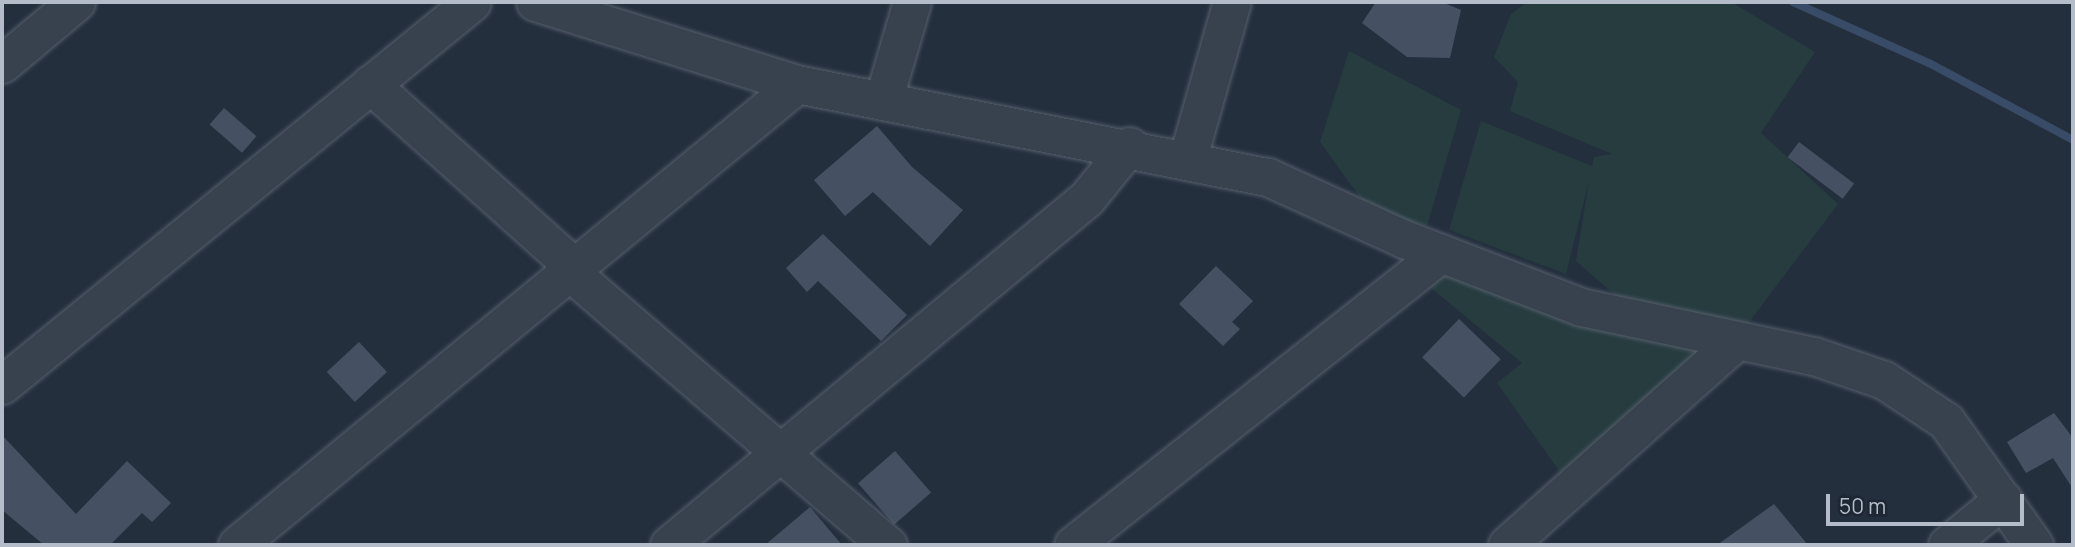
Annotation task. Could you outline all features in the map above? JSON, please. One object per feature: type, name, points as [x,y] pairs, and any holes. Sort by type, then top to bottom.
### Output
[{"type":"street","points":[[2,64],[76,2]]},
{"type":"street","points":[[2,385],[472,2]]},
{"type":"street","points":[[535,2],[797,84],[1129,146],[1268,177],[1441,253],[1581,307],[1814,356],[1900,386],[1946,421],[2034,545]]},
{"type":"street","points":[[883,101],[912,2]]},
{"type":"street","points":[[1188,158],[1232,2]]},
{"type":"street","points":[[370,84],[572,269],[888,545]]},
{"type":"street","points":[[237,545],[797,84]]},
{"type":"street","points":[[669,545],[1087,198],[1129,146]]},
{"type":"street","points":[[1073,545],[1441,253]]},
{"type":"street","points":[[1507,545],[1737,340]]},
{"type":"street","points":[[1947,545],[2003,499]]},
{"type":"green space","points":[[1527,2],[1731,2],[1815,52],[1761,133],[1838,204],[1743,330],[1624,303],[1576,261],[1589,181],[1566,274],[1449,230],[1481,121],[1592,166],[1594,157],[1612,154],[1510,111],[1518,82],[1494,57],[1511,14]]},
{"type":"green space","points":[[1349,51],[1461,110],[1427,226],[1369,210],[1320,142]]},
{"type":"green space","points":[[1448,265],[1701,350],[1567,482],[1497,383],[1522,363],[1430,287]]},
{"type":"building","points":[[1376,2],[1442,2],[1461,10],[1450,58],[1407,57],[1362,23]]},
{"type":"building","points":[[224,108],[256,136],[242,153],[210,125]]},
{"type":"building","points":[[877,126],[912,167],[963,210],[930,246],[873,192],[845,216],[814,180]]},
{"type":"building","points":[[1799,142],[1854,184],[1843,199],[1788,157]]},
{"type":"building","points":[[823,234],[907,315],[881,341],[818,281],[807,292],[786,268]]},
{"type":"building","points":[[1216,266],[1253,301],[1232,322],[1240,329],[1223,346],[1179,304]]},
{"type":"building","points":[[1459,319],[1501,359],[1464,397],[1422,357]]},
{"type":"building","points":[[359,342],[387,372],[355,402],[327,372]]},
{"type":"building","points":[[2054,413],[2073,438],[2073,489],[2053,458],[2026,473],[2007,442]]},
{"type":"building","points":[[2,435],[76,514],[127,461],[171,503],[152,522],[142,513],[110,545],[44,545],[2,510]]},
{"type":"building","points":[[895,451],[931,493],[894,525],[858,483]]},
{"type":"building","points":[[1774,504],[1808,545],[1717,545]]},
{"type":"building","points":[[810,507],[842,545],[765,545]]},
{"type":"waterway","points":[[1793,2],[1929,63],[2073,140]]}]
